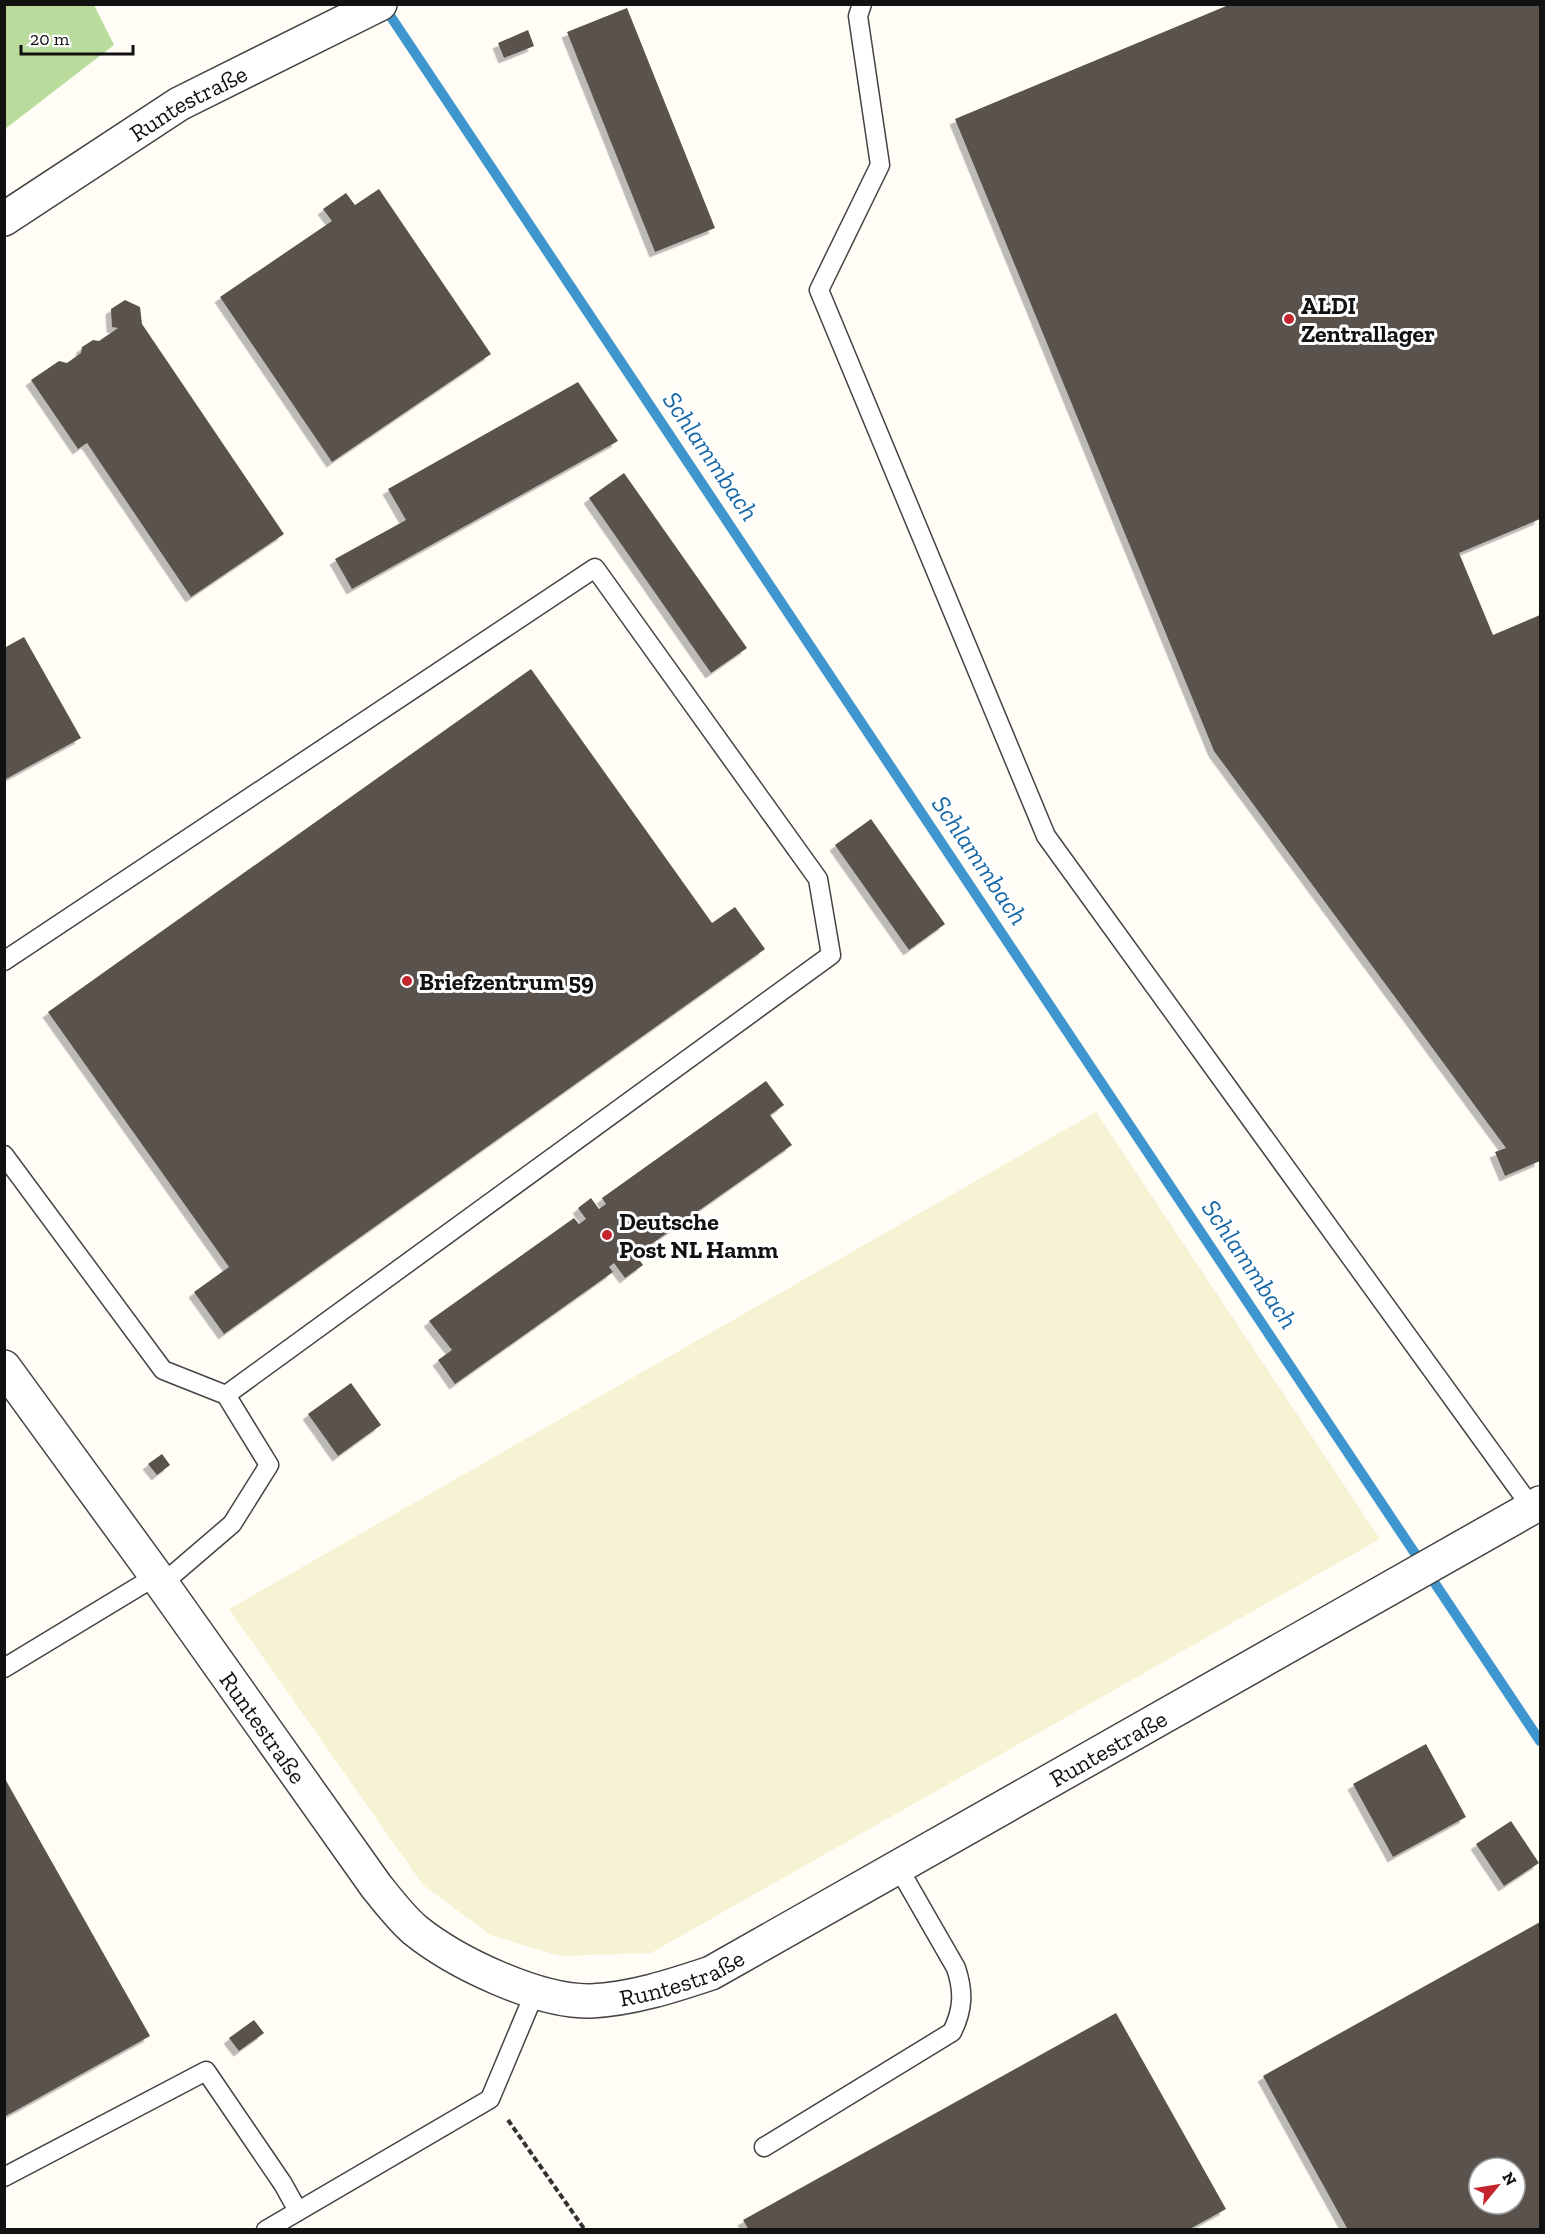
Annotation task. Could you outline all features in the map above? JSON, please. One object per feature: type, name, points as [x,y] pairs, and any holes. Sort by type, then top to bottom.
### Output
[{"type":"street","name":"Runtestraße","points":[[4,219],[179,104],[380,4]]},
{"type":"street","name":"Runtestraße","points":[[4,1367],[159,1580],[376,1887],[414,1930],[465,1964],[535,1992],[590,2001],[653,1992],[711,1974],[1460,1546],[1536,1505]]},
{"type":"lane","points":[[862,4],[858,16],[880,165],[819,290],[1046,836],[1536,1505]]},
{"type":"lane","points":[[4,961],[595,568],[818,879],[831,955],[226,1395]]},
{"type":"lane","points":[[4,1155],[163,1370],[226,1395],[269,1465],[232,1524],[159,1580],[4,1668]]},
{"type":"lane","points":[[764,2147],[952,2032],[961,2013],[962,1986],[956,1968],[898,1867]]},
{"type":"lane","points":[[266,2229],[490,2098],[535,1992]]},
{"type":"lane","points":[[4,2177],[206,2071],[283,2184],[298,2211]]},
{"type":"path","points":[[490,2098],[515,2129],[585,2229]]},
{"type":"shaded area","points":[[1096,1112],[1380,1539],[651,1953],[560,1956],[490,1935],[423,1885],[229,1609]]},
{"type":"green space","points":[[5,4],[94,5],[114,45],[5,129]]},
{"type":"building","name":"ALDI Zentrallager","points":[[1231,4],[1540,4],[1540,519],[1459,553],[1493,635],[1540,615],[1540,1161],[1505,1176],[1495,1152],[1506,1148],[1214,751],[955,119]]},
{"type":"building","points":[[627,8],[715,228],[655,252],[567,32]]},
{"type":"building","points":[[528,30],[534,46],[504,58],[498,43]]},
{"type":"building","points":[[379,189],[491,354],[332,462],[220,297],[332,221],[323,209],[346,193],[355,205]]},
{"type":"building","points":[[125,300],[140,307],[142,324],[284,534],[191,597],[87,443],[78,449],[31,380],[59,361],[67,363],[81,353],[82,347],[93,340],[99,341],[118,328],[112,327],[111,309]]},
{"type":"building","points":[[578,382],[618,441],[352,589],[335,559],[406,520],[388,489]]},
{"type":"building","points":[[624,473],[747,648],[711,673],[589,498]]},
{"type":"building","points":[[24,637],[81,738],[4,780],[4,648]]},
{"type":"building","name":"Briefzentrum 59","points":[[531,669],[712,923],[735,907],[765,949],[224,1334],[194,1292],[229,1267],[48,1012]]},
{"type":"building","points":[[871,819],[945,924],[909,950],[835,845]]},
{"type":"building","name":"Deutsche Post NL Hamm","points":[[766,1081],[784,1105],[770,1115],[792,1145],[640,1252],[637,1247],[632,1250],[643,1265],[625,1278],[614,1263],[609,1267],[613,1272],[455,1384],[438,1360],[452,1350],[429,1321],[574,1218],[579,1224],[586,1219],[578,1208],[591,1198],[599,1209],[606,1204],[602,1198]]},
{"type":"building","points":[[351,1383],[381,1425],[338,1456],[308,1414]]},
{"type":"building","points":[[162,1454],[170,1465],[157,1475],[148,1464]]},
{"type":"building","points":[[1426,1744],[1466,1817],[1393,1857],[1353,1784]]},
{"type":"building","points":[[4,1777],[150,2036],[4,2117]]},
{"type":"building","points":[[1511,1821],[1539,1863],[1504,1886],[1476,1844]]},
{"type":"building","points":[[1540,1922],[1540,2230],[1348,2230],[1263,2076]]},
{"type":"building","points":[[1116,2013],[1226,2209],[1188,2230],[749,2230],[743,2220]]},
{"type":"building","points":[[254,2020],[264,2033],[239,2051],[229,2038]]},
{"type":"waterway","name":"Schlammbach","points":[[383,5],[1540,1741]]},
{"type":"place","name":"ALDI Zentrallager","points":[[1289,319]]},
{"type":"place","name":"Briefzentrum 59","points":[[407,981]]},
{"type":"place","name":"Deutsche Post NL Hamm","points":[[607,1235]]}]
